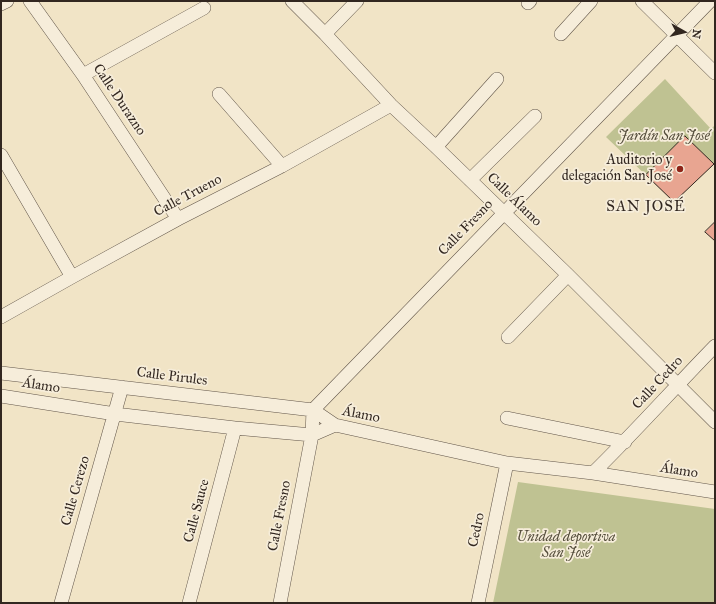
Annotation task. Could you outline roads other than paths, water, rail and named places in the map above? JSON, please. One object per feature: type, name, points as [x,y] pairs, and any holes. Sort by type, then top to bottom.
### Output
[{"type":"street","points":[[1,4],[7,1]]},
{"type":"street","name":"Calle Durazno","points":[[30,1],[83,75],[178,220]]},
{"type":"street","name":"Calle Álamo","points":[[292,1],[391,105],[504,212],[715,422]]},
{"type":"street","points":[[325,34],[357,1]]},
{"type":"street","points":[[561,34],[591,1]]},
{"type":"street","points":[[642,1],[715,73]]},
{"type":"street","name":"Calle Fresno","points":[[280,603],[312,435],[313,410],[710,1]]},
{"type":"street","points":[[83,75],[204,8]]},
{"type":"street","points":[[436,147],[497,79]]},
{"type":"street","points":[[219,94],[282,166]]},
{"type":"street","name":"Calle Trueno","points":[[1,317],[72,276],[282,166],[391,105]]},
{"type":"street","points":[[470,180],[534,116]]},
{"type":"street","points":[[1,155],[72,276]]},
{"type":"street","points":[[508,337],[568,275]]},
{"type":"street","name":"Calle Cedro","points":[[593,473],[625,442],[715,346]]},
{"type":"street","name":"Calle Pirules","points":[[1,373],[313,410],[335,425]]},
{"type":"street","name":"Calle Cerezo","points":[[61,603],[122,387]]},
{"type":"street","name":"Álamo","points":[[1,396],[115,414],[235,428],[312,435],[335,425],[507,463],[593,473],[715,492]]},
{"type":"street","points":[[507,418],[625,442]]},
{"type":"street","name":"Calle Sauce","points":[[189,603],[235,428]]},
{"type":"street","name":"Cedro","points":[[478,603],[507,463]]},
{"type":"place","name":"Auditorio y delegación San José","points":[[680,169]]},
{"type":"district","name":"SAN JOSÉ","points":[[646,207]]},
{"type":"park label","name":"Jardín San José","points":[[664,137]]},
{"type":"park label","name":"Unidad deportiva San José","points":[[566,546]]}]
